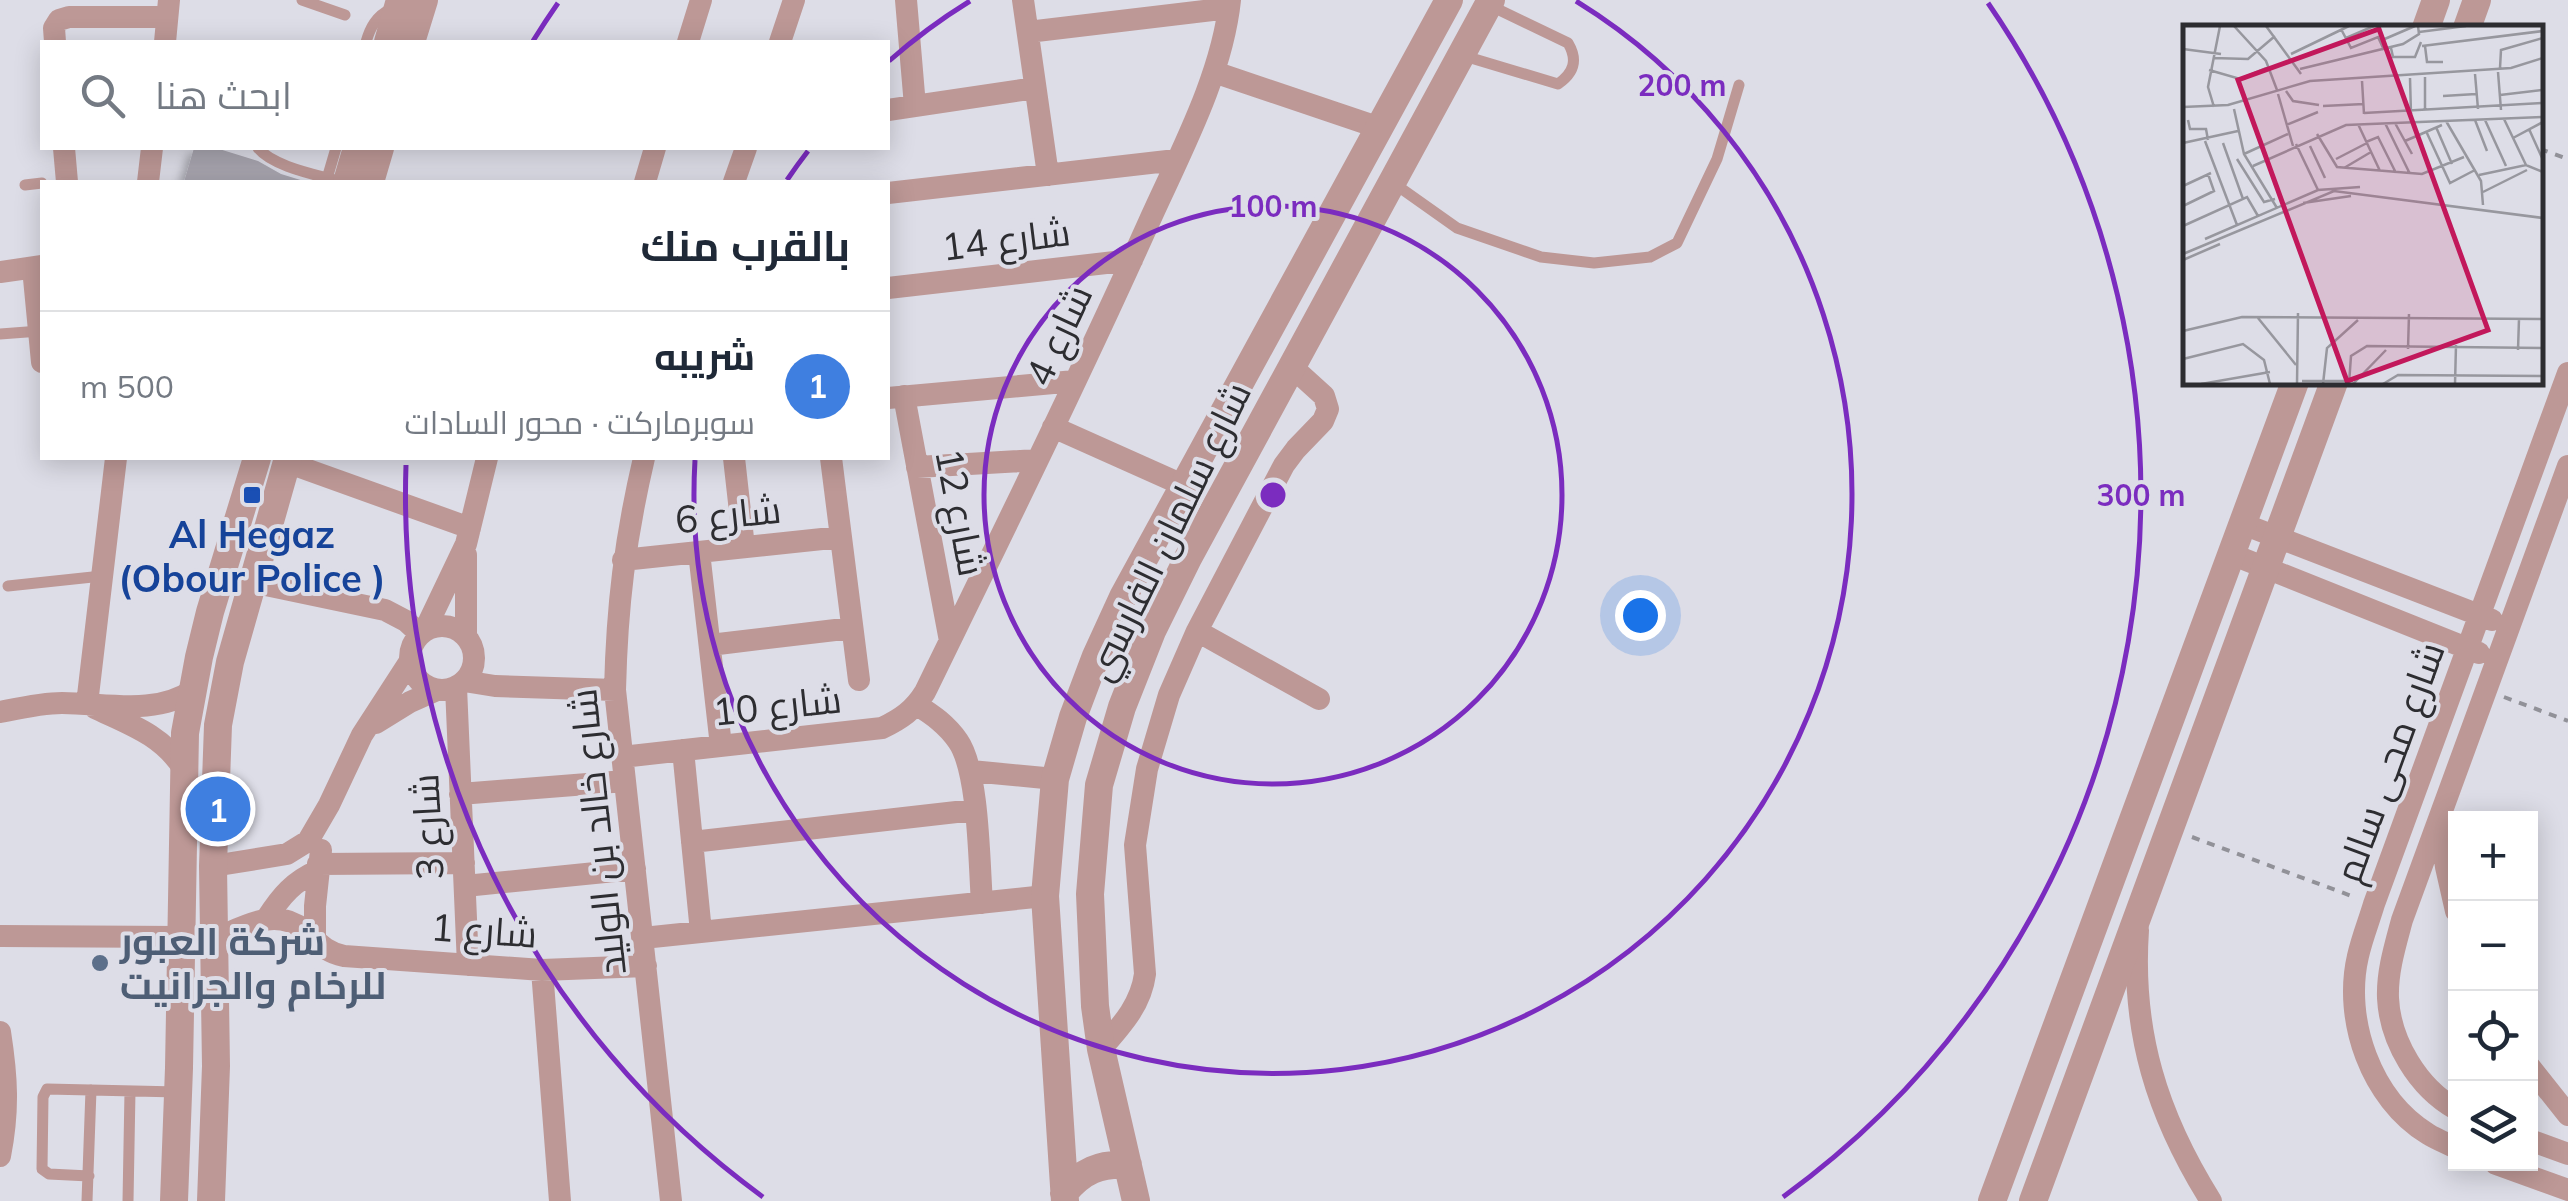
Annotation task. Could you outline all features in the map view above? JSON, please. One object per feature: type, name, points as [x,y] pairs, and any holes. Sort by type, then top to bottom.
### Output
[{"type":"street","points":[[689,40],[701,0]]},
{"type":"street","points":[[906,0],[915,106]]},
{"type":"street","points":[[1023,0],[1048,175]]},
{"type":"street","name":"شارع سلمان الفارسي","points":[[1064,1197],[1045,896],[1055,779],[1072,717],[1123,597],[1449,0]]},
{"type":"street","points":[[2427,25],[2436,0]]},
{"type":"street","points":[[2468,25],[2477,0]]},
{"type":"street","points":[[389,40],[408,2]]},
{"type":"street","points":[[408,2],[412,40]]},
{"type":"street","points":[[780,40],[786,2]]},
{"type":"street","name":"شارع سلمان الفارسي","points":[[1136,1201],[1096,1006],[1090,894],[1099,785],[1122,707],[1152,631],[1188,558],[1489,2]]},
{"type":"street","points":[[1028,32],[1163,9],[1230,4]]},
{"type":"street","name":"شارع 4","points":[[921,698],[1132,260],[1214,72],[1230,4]]},
{"type":"street","points":[[55,40],[54,28],[59,20],[91,9],[168,8],[165,40]]},
{"type":"street","points":[[1214,72],[1380,128]]},
{"type":"street","points":[[890,110],[1035,88]]},
{"type":"street","points":[[56,180],[64,150]]},
{"type":"street","points":[[148,180],[152,150]]},
{"type":"street","points":[[337,180],[356,150]]},
{"type":"street","points":[[371,180],[379,150]]},
{"type":"street","points":[[645,180],[654,150]]},
{"type":"street","points":[[735,180],[745,150]]},
{"type":"street","points":[[890,193],[1176,160]]},
{"type":"street","name":"شارع 14","points":[[890,288],[1132,260]]},
{"type":"street","points":[[0,272],[38,267],[40,331]]},
{"type":"street","points":[[1102,1049],[1129,1015],[1146,974],[1136,845],[1148,769],[1169,696],[1197,630],[1284,465],[1323,421],[1328,409],[1324,396],[1292,367]]},
{"type":"street","name":"شارع محى سالم","points":[[2448,1144],[2425,1132],[2394,1103],[2372,1070],[2359,1035],[2354,999],[2357,959],[2568,373]]},
{"type":"street","points":[[896,397],[1076,381]]},
{"type":"street","points":[[1992,1201],[2294,385]]},
{"type":"street","points":[[2032,1201],[2333,385]]},
{"type":"street","name":"شارع 12","points":[[896,397],[918,467],[950,641]]},
{"type":"street","points":[[1053,427],[1185,486]]},
{"type":"street","points":[[88,704],[116,460]]},
{"type":"street","points":[[174,1201],[185,733],[210,612],[256,460]]},
{"type":"street","points":[[210,1201],[216,1066],[213,866],[218,725],[230,662],[287,460],[468,536]]},
{"type":"street","points":[[213,866],[287,854],[308,841],[362,734],[410,661],[414,642],[468,536],[487,460]]},
{"type":"street","name":"شارع خالد بن الوليد","points":[[644,460],[623,560],[615,690],[671,1201]]},
{"type":"street","points":[[734,460],[744,547]]},
{"type":"street","points":[[831,460],[859,680]]},
{"type":"street","points":[[918,467],[1038,460]]},
{"type":"street","name":"شارع محى سالم","points":[[2448,1102],[2425,1085],[2407,1061],[2388,1000],[2390,965],[2402,920],[2568,466]]},
{"type":"street","points":[[247,486],[263,484],[273,495],[273,503]]},
{"type":"street","points":[[2243,524],[2510,626]]},
{"type":"street","points":[[466,636],[468,536]]},
{"type":"street","name":"شارع 6","points":[[623,560],[841,537]]},
{"type":"street","points":[[699,552],[722,746]]},
{"type":"street","points":[[2231,554],[2497,661]]},
{"type":"street","points":[[252,582],[385,610],[422,632]]},
{"type":"street","points":[[362,734],[385,716],[452,686],[474,662],[466,636],[451,626],[433,626],[422,632]]},
{"type":"street","points":[[710,645],[852,628]]},
{"type":"street","points":[[1197,630],[1319,698]]},
{"type":"street","points":[[410,661],[418,680],[452,686],[615,690]]},
{"type":"street","name":"شارع 3","points":[[452,686],[468,965]]},
{"type":"street","points":[[0,712],[60,703],[159,705],[192,690]]},
{"type":"street","points":[[921,698],[960,744],[970,771],[982,902]]},
{"type":"street","name":"شارع 10","points":[[622,757],[882,728],[901,719],[921,698]]},
{"type":"street","points":[[88,704],[156,737],[184,768]]},
{"type":"street","points":[[683,750],[701,932]]},
{"type":"street","points":[[970,771],[1055,779]]},
{"type":"street","points":[[460,794],[624,781]]},
{"type":"street","points":[[315,941],[312,872],[329,805]]},
{"type":"street","points":[[692,842],[974,810]]},
{"type":"street","points":[[2440,822],[2454,901]]},
{"type":"street","points":[[247,860],[312,872],[464,875],[635,870]]},
{"type":"street","points":[[214,939],[268,918],[287,891],[312,872]]},
{"type":"street","points":[[643,938],[1045,896]]},
{"type":"street","name":"شارع 1","points":[[268,918],[294,923],[322,948],[344,956],[542,970],[646,966]]},
{"type":"street","points":[[2138,918],[2136,961],[2144,1047],[2171,1129],[2212,1201]]},
{"type":"street","points":[[0,936],[181,937]]},
{"type":"street","points":[[542,970],[560,1201]]},
{"type":"street","points":[[0,1032],[8,1083],[0,1156]]},
{"type":"street","points":[[178,1080],[186,1072],[202,1074],[216,1066]]},
{"type":"street","points":[[2538,1077],[2568,1115]]},
{"type":"street","points":[[176,1131],[191,1123],[214,1131]]},
{"type":"street","points":[[2538,1143],[2568,1154]]},
{"type":"street","points":[[1064,1197],[1085,1172],[1114,1164],[1128,1165]]},
{"type":"street","points":[[2515,1171],[2568,1190]]},
{"type":"lane","points":[[302,0],[345,15]]},
{"type":"lane","points":[[366,40],[369,30],[384,12],[408,2]]},
{"type":"lane","points":[[1461,55],[1558,84],[1574,66],[1574,54],[1568,44],[1489,2]]},
{"type":"lane","points":[[1392,182],[1457,228],[1541,257],[1594,262],[1650,256],[1676,244],[1717,158],[1739,85]]},
{"type":"lane","points":[[259,150],[282,163],[333,180]]},
{"type":"lane","points":[[336,150],[336,180]]},
{"type":"lane","points":[[25,184],[40,183]]},
{"type":"lane","points":[[0,334],[40,331]]},
{"type":"lane","points":[[8,586],[102,576]]},
{"type":"lane","points":[[89,1176],[45,1173],[42,1131],[43,1097],[47,1090],[130,1091],[178,1080]]},
{"type":"lane","points":[[87,1201],[91,1090]]},
{"type":"lane","points":[[128,1201],[130,1091]]},
{"type":"path","points":[[2543,150],[2568,159]]},
{"type":"path","points":[[2486,690],[2568,720]]},
{"type":"path","points":[[2169,828],[2374,904]]},
{"type":"building","points":[[193,150],[222,150],[300,180],[185,180]]},
{"type":"place","name":"Al Hegaz (Obour Police )","points":[[252,495]]},
{"type":"place","name":"شريبه","points":[[218,809]]},
{"type":"place","name":"شركة العبور للرخام والجرانيت","points":[[100,963]]}]
